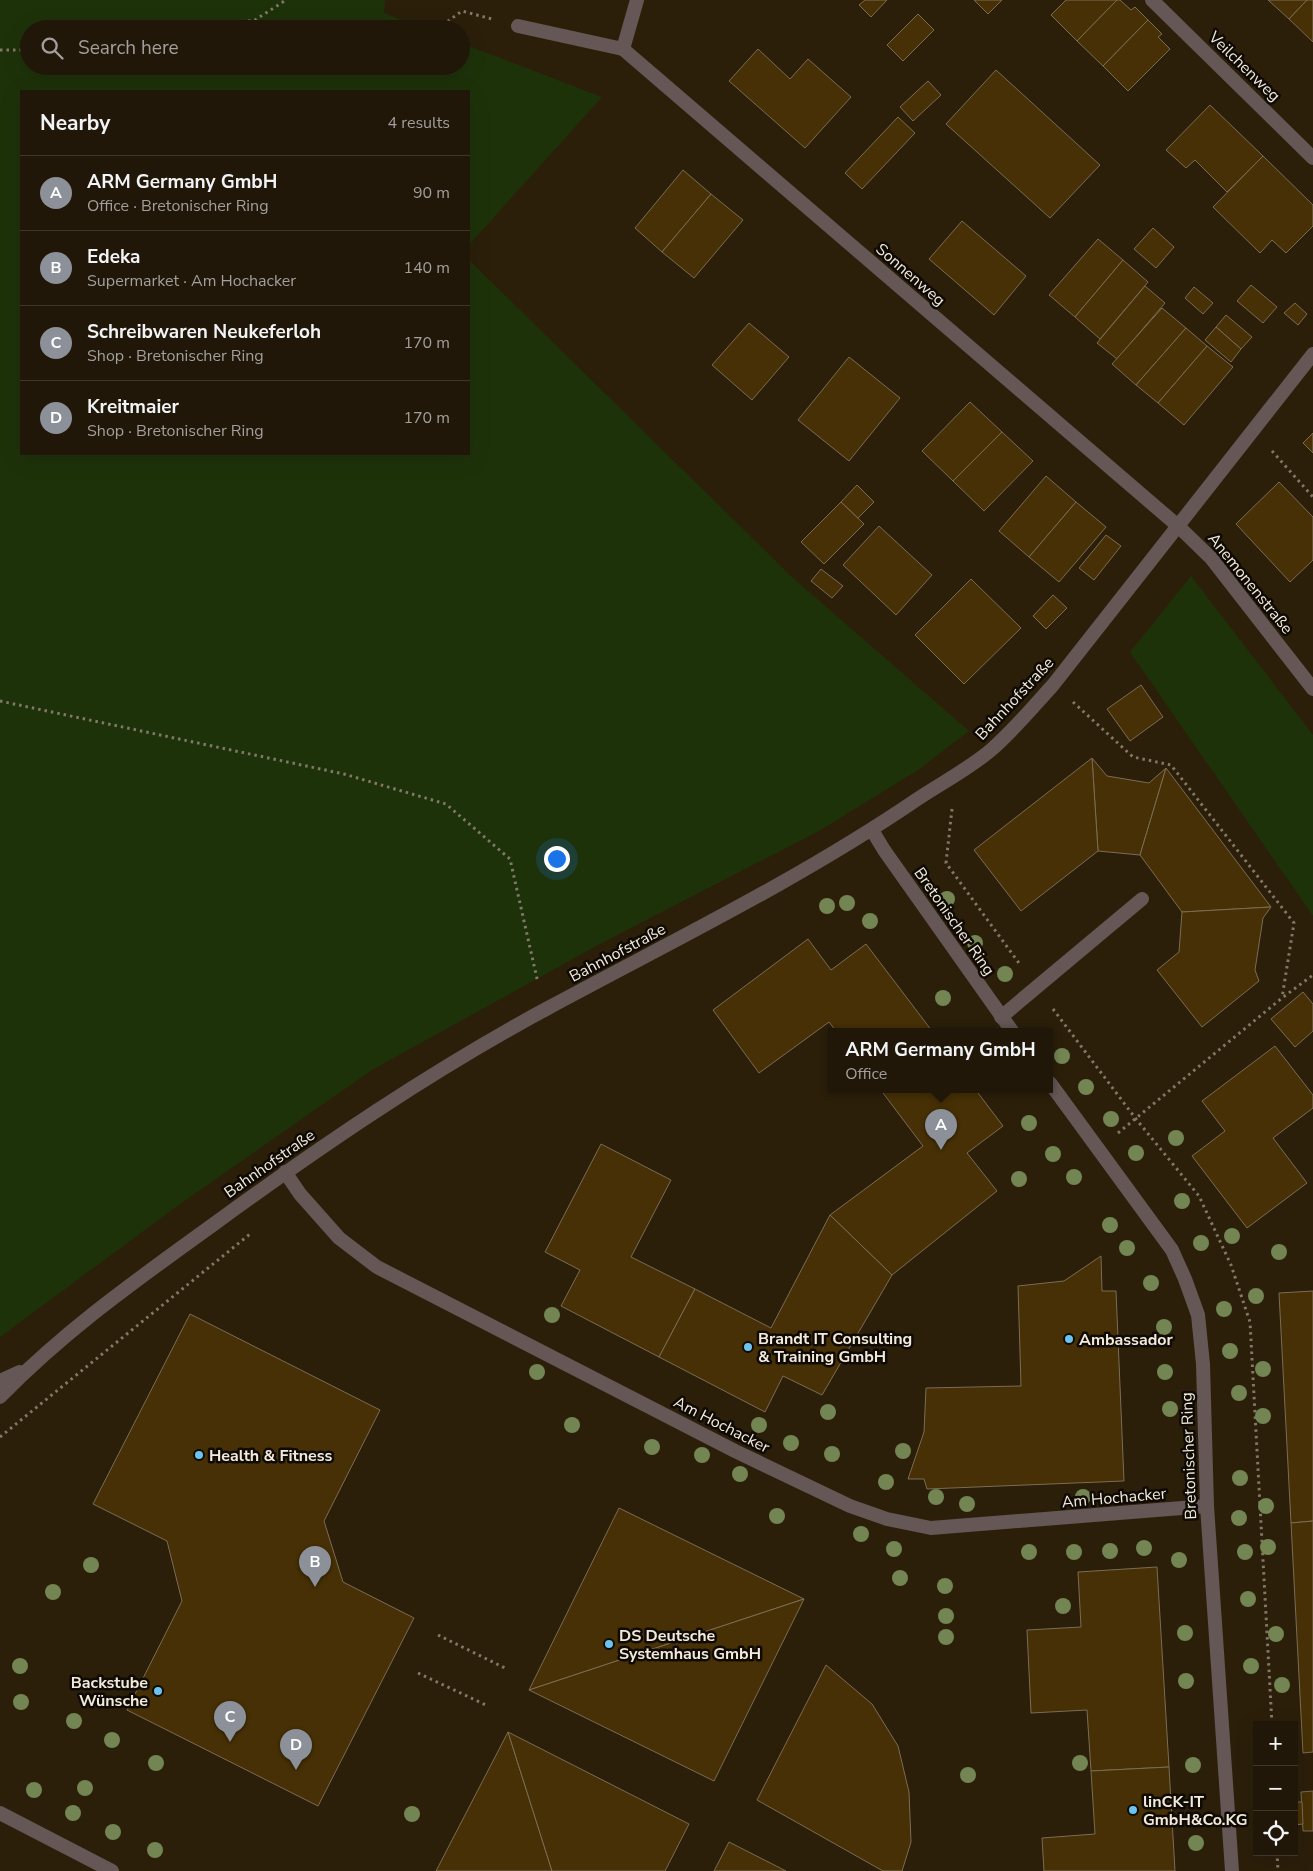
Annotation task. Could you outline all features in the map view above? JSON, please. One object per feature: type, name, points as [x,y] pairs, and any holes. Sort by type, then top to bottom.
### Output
[{"type":"street","points":[[623,49],[637,0]]},
{"type":"street","name":"Veilchenweg","points":[[1152,0],[1313,158]]},
{"type":"street","name":"Sonnenweg","points":[[518,26],[623,49],[1178,526]]},
{"type":"street","points":[[1178,526],[1313,354]]},
{"type":"street","name":"Anemonenstraße","points":[[1178,526],[1212,558],[1313,689]]},
{"type":"street","name":"Bahnhofstraße","points":[[0,1397],[29,1367],[102,1305],[285,1172],[359,1121],[544,1010],[756,898],[872,830],[990,751],[1053,685],[1178,526]]},
{"type":"street","name":"Bretonischer Ring","points":[[872,830],[884,850],[1010,1028]]},
{"type":"street","points":[[1001,1017],[1142,899]]},
{"type":"street","name":"Bretonischer Ring","points":[[1053,1087],[1172,1250],[1198,1315],[1203,1364],[1207,1506],[1232,1871]]},
{"type":"street","name":"Am Hochacker","points":[[285,1172],[300,1194],[339,1238],[377,1267],[735,1451],[850,1506],[878,1516],[931,1528],[1207,1506]]},
{"type":"street","name":"Bahnhofstraße","points":[[0,1382],[29,1367]]},
{"type":"street","points":[[0,1813],[112,1871]]},
{"type":"path","points":[[255,20],[286,0]]},
{"type":"path","points":[[450,20],[462,11],[518,26]]},
{"type":"path","points":[[0,50],[20,50]]},
{"type":"path","points":[[1271,451],[1313,497]]},
{"type":"path","points":[[1078,694],[1072,702],[1133,757],[1171,765],[1294,923],[1282,998]]},
{"type":"path","points":[[0,702],[344,774],[446,804],[510,859],[544,1010]]},
{"type":"path","points":[[953,802],[946,864],[1136,1119],[1199,1196],[1231,1265],[1250,1322],[1272,1721]]},
{"type":"path","points":[[1098,1150],[1282,998],[1313,975]]},
{"type":"path","points":[[0,1436],[254,1231]]},
{"type":"path","points":[[438,1635],[508,1669]]},
{"type":"path","points":[[418,1672],[488,1706]]},
{"type":"path","points":[[1277,1856],[1278,1871]]},
{"type":"green space","points":[[0,0],[385,0],[384,13],[402,20],[20,20],[20,75],[470,75],[470,46],[602,97],[470,244],[470,90],[20,90],[20,455],[470,455],[470,261],[794,579],[969,731],[918,770],[819,831],[598,945],[372,1070],[180,1204],[0,1337]]},
{"type":"green space","points":[[1191,576],[1313,735],[1313,916],[1130,652]]},
{"type":"building","points":[[865,0],[887,0],[871,17],[859,5]]},
{"type":"building","points":[[974,0],[1002,0],[988,14]]},
{"type":"building","points":[[1066,0],[1117,0],[1077,41],[1051,15]]},
{"type":"building","points":[[1117,0],[1120,0],[1131,10],[1135,7],[1148,20],[1103,66],[1077,41]]},
{"type":"building","points":[[1268,0],[1307,0],[1289,19]]},
{"type":"building","points":[[1307,0],[1313,0],[1313,42],[1289,19]]},
{"type":"building","points":[[918,14],[934,30],[903,61],[887,45]]},
{"type":"building","points":[[1148,20],[1162,34],[1158,37],[1170,49],[1128,91],[1103,66]]},
{"type":"building","points":[[758,49],[790,79],[808,59],[851,97],[805,148],[729,81]]},
{"type":"building","points":[[996,70],[1100,165],[1050,218],[946,124]]},
{"type":"building","points":[[928,81],[941,95],[913,121],[900,107]]},
{"type":"building","points":[[1210,105],[1263,156],[1227,192],[1195,160],[1186,168],[1166,150]]},
{"type":"building","points":[[898,117],[915,133],[862,189],[845,173]]},
{"type":"building","points":[[1263,156],[1313,205],[1313,226],[1286,253],[1272,240],[1260,253],[1213,207]]},
{"type":"building","points":[[683,170],[711,194],[662,252],[635,228]]},
{"type":"building","points":[[711,194],[743,220],[694,278],[662,252]]},
{"type":"building","points":[[962,221],[1026,276],[994,315],[929,259]]},
{"type":"building","points":[[1153,228],[1174,247],[1156,268],[1134,249]]},
{"type":"building","points":[[1098,239],[1123,260],[1075,317],[1049,295]]},
{"type":"building","points":[[1123,260],[1148,282],[1100,339],[1075,317]]},
{"type":"building","points":[[1251,285],[1277,307],[1263,323],[1237,301]]},
{"type":"building","points":[[1145,286],[1165,303],[1117,359],[1097,343]]},
{"type":"building","points":[[1194,287],[1213,303],[1203,314],[1185,298]]},
{"type":"building","points":[[1295,303],[1307,314],[1298,325],[1284,313]]},
{"type":"building","points":[[1162,308],[1186,328],[1136,385],[1112,364]]},
{"type":"building","points":[[1226,315],[1252,337],[1241,349],[1216,327]]},
{"type":"building","points":[[749,323],[789,357],[752,400],[712,365]]},
{"type":"building","points":[[1216,327],[1241,349],[1231,362],[1205,340]]},
{"type":"building","points":[[1186,328],[1207,346],[1158,403],[1136,385]]},
{"type":"building","points":[[1207,346],[1233,367],[1184,425],[1158,403]]},
{"type":"building","points":[[849,357],[900,398],[849,461],[798,420]]},
{"type":"building","points":[[970,402],[1002,432],[953,481],[922,451]]},
{"type":"building","points":[[1002,432],[1033,461],[984,511],[953,481]]},
{"type":"building","points":[[1313,433],[1313,453],[1303,443]]},
{"type":"building","points":[[1046,476],[1076,502],[1029,557],[999,531]]},
{"type":"building","points":[[1279,482],[1313,517],[1313,560],[1290,582],[1236,524]]},
{"type":"building","points":[[857,485],[874,502],[858,518],[841,502]]},
{"type":"building","points":[[841,502],[864,524],[824,564],[801,542]]},
{"type":"building","points":[[1076,502],[1106,527],[1059,582],[1029,557]]},
{"type":"building","points":[[879,526],[932,575],[896,615],[843,565]]},
{"type":"building","points":[[1106,535],[1121,546],[1094,580],[1079,568]]},
{"type":"building","points":[[821,569],[843,586],[832,598],[811,581]]},
{"type":"building","points":[[971,579],[1021,628],[964,684],[915,635]]},
{"type":"building","points":[[1053,595],[1067,608],[1046,629],[1033,616]]},
{"type":"building","points":[[1141,685],[1163,717],[1130,741],[1107,709]]},
{"type":"building","points":[[1092,758],[1107,776],[1149,783],[1166,768],[1140,855],[1098,851]]},
{"type":"building","points":[[1092,758],[1098,851],[1021,911],[974,850]]},
{"type":"building","points":[[1166,768],[1271,907],[1182,912],[1140,855]]},
{"type":"building","points":[[1271,907],[1263,918],[1255,970],[1259,981],[1202,1027],[1157,970],[1179,952],[1182,912]]},
{"type":"building","points":[[808,939],[831,970],[866,944],[930,1028],[834,1028],[829,1022],[759,1073],[713,1010]]},
{"type":"building","points":[[1303,992],[1313,1004],[1313,1031],[1295,1047],[1271,1019]]},
{"type":"building","points":[[1275,1046],[1313,1095],[1313,1108],[1273,1138],[1307,1183],[1247,1228],[1192,1156],[1225,1131],[1202,1101]]},
{"type":"building","points":[[883,1093],[978,1093],[1003,1126],[967,1153],[997,1191],[892,1275],[830,1215],[923,1146]]},
{"type":"building","points":[[601,1144],[671,1180],[631,1257],[695,1289],[659,1357],[561,1306],[580,1270],[545,1252]]},
{"type":"building","points":[[830,1215],[892,1275],[822,1395],[783,1376],[765,1412],[659,1357],[695,1289],[771,1328]]},
{"type":"building","name":"Ambassador","points":[[1101,1256],[1102,1291],[1116,1291],[1124,1481],[927,1489],[924,1479],[908,1479],[924,1432],[926,1388],[1021,1386],[1018,1286],[1064,1281]]},
{"type":"building","points":[[1313,1291],[1313,1521],[1291,1523],[1279,1293]]},
{"type":"building","points":[[190,1314],[380,1410],[324,1521],[343,1582],[414,1618],[318,1806],[127,1710],[182,1601],[167,1541],[93,1504]]},
{"type":"building","name":"DS Deutsche Systemhaus GmbH","points":[[619,1508],[804,1599],[529,1690]]},
{"type":"building","points":[[1313,1521],[1313,1752],[1303,1753],[1291,1523]]},
{"type":"building","points":[[1157,1567],[1169,1767],[1091,1771],[1087,1710],[1031,1713],[1027,1630],[1081,1627],[1078,1572]]},
{"type":"building","points":[[804,1599],[714,1781],[529,1690]]},
{"type":"building","points":[[826,1665],[872,1704],[898,1746],[909,1792],[911,1842],[902,1871],[883,1871],[757,1800]]},
{"type":"building","points":[[508,1732],[552,1871],[436,1871]]},
{"type":"building","points":[[508,1732],[689,1824],[665,1871],[552,1871]]},
{"type":"building","points":[[1169,1767],[1175,1871],[1044,1871],[1042,1838],[1095,1834],[1091,1771]]},
{"type":"building","points":[[1313,1791],[1313,1831],[1303,1831],[1301,1792]]},
{"type":"building","points":[[1298,1802],[1302,1802],[1303,1824],[1298,1825]]},
{"type":"building","points":[[729,1842],[786,1871],[714,1871]]},
{"type":"place","name":"ARM Germany GmbH","points":[[941,1150]]},
{"type":"place","name":"Ambassador","points":[[1069,1339]]},
{"type":"place","name":"Brandt IT Consulting & Training GmbH","points":[[748,1347]]},
{"type":"place","name":"Health & Fitness","points":[[199,1455]]},
{"type":"place","name":"Edeka","points":[[315,1587]]},
{"type":"place","name":"DS Deutsche Systemhaus GmbH","points":[[609,1644]]},
{"type":"place","name":"Backstube Wünsche","points":[[158,1691]]},
{"type":"place","name":"Schreibwaren Neukeferloh","points":[[230,1742]]},
{"type":"place","name":"Kreitmaier","points":[[296,1770]]},
{"type":"place","name":"linCK-IT GmbH&Co.KG","points":[[1133,1810]]}]
